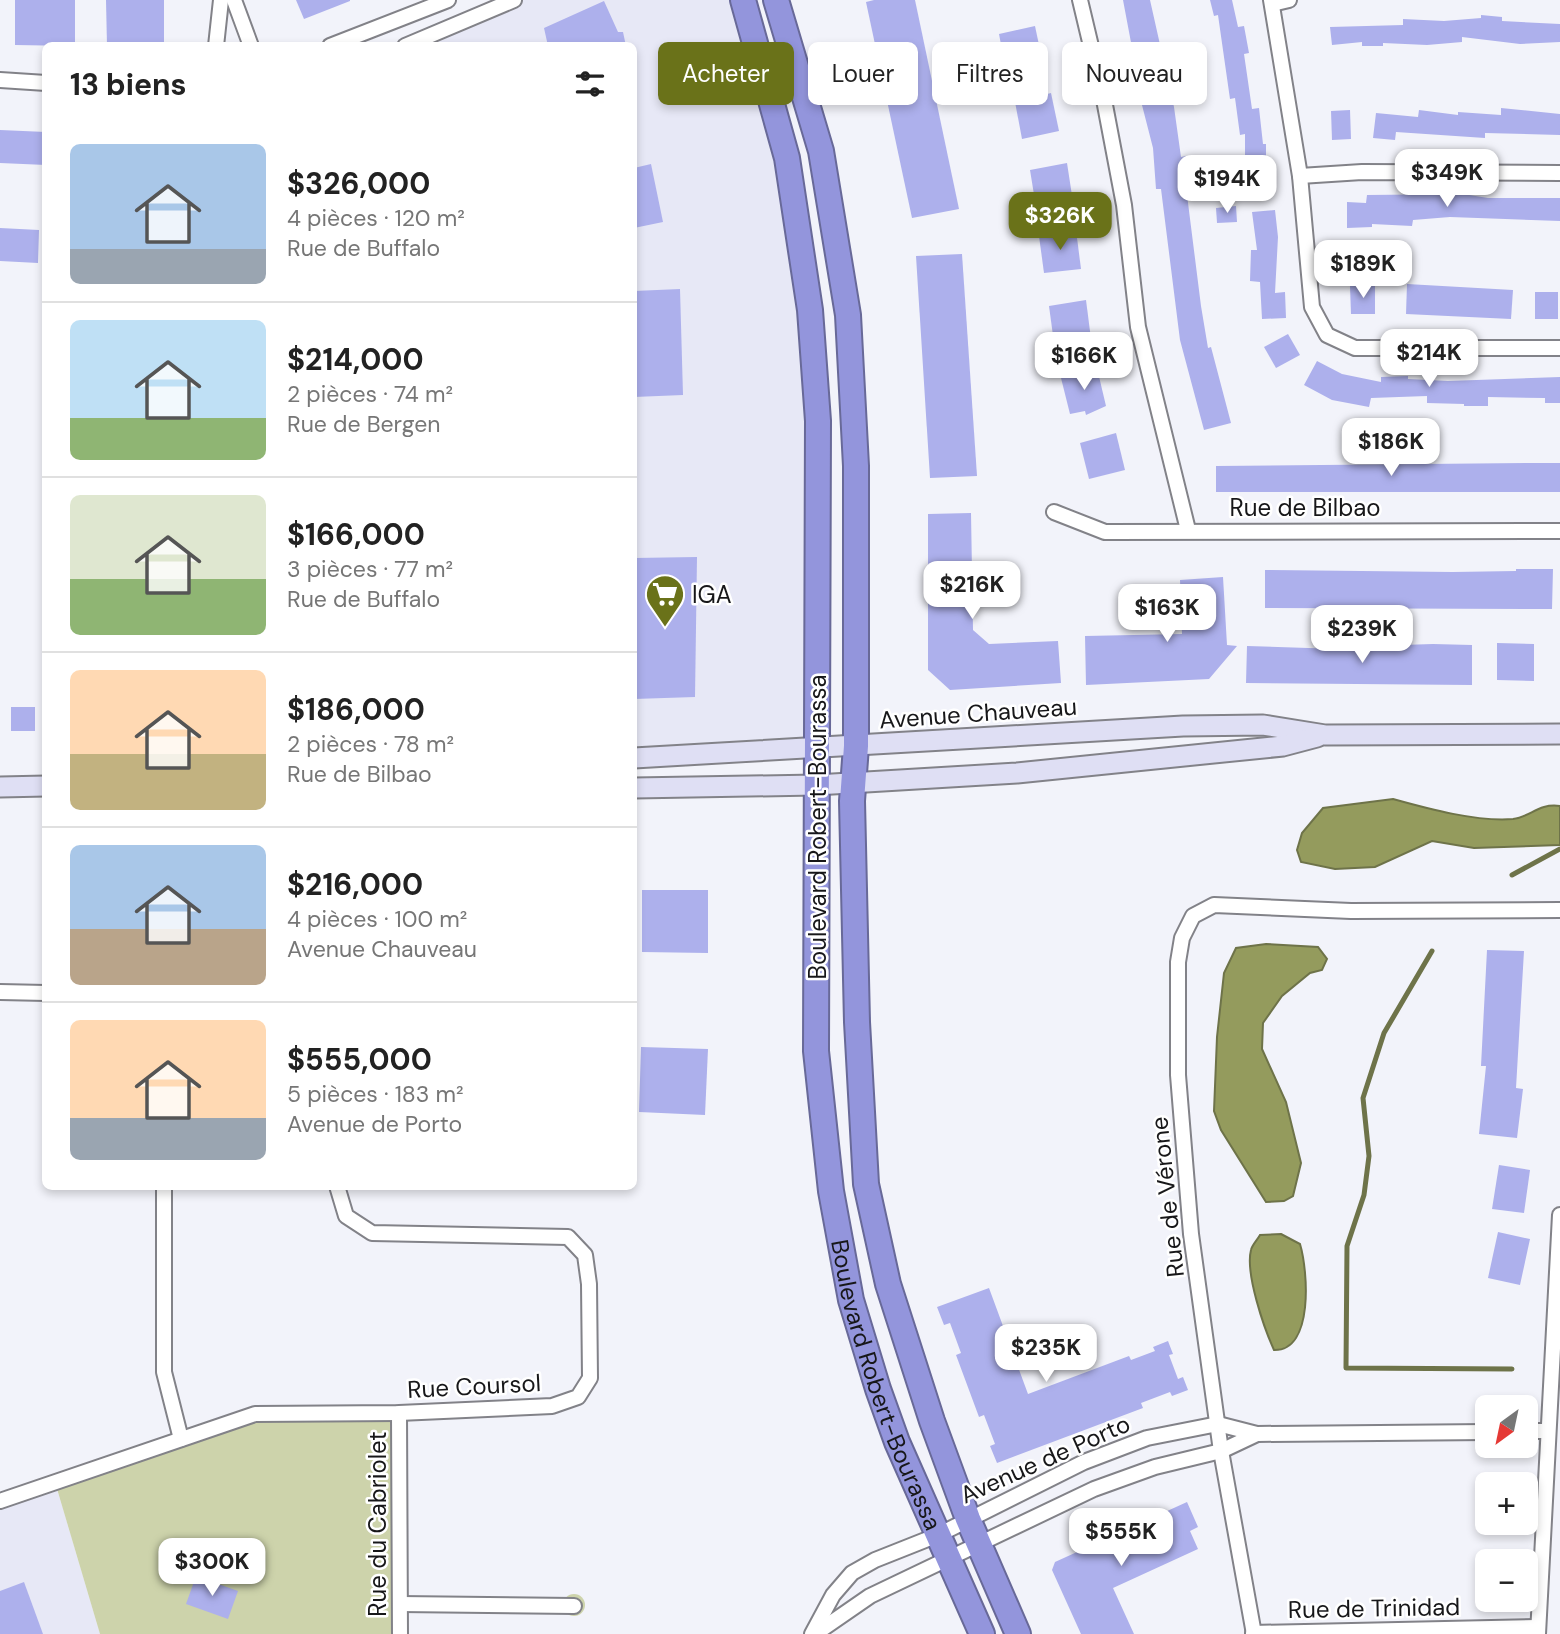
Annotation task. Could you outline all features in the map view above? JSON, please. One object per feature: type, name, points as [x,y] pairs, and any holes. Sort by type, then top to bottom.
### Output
[{"type":"highway","name":"Boulevard Robert-Bourassa","points":[[743,0],[787,158],[810,310],[818,421],[816,1051],[831,1191],[851,1300],[897,1442],[982,1634]]},
{"type":"highway","name":"Boulevard Robert-Bourassa","points":[[776,0],[821,151],[848,315],[856,467],[854,783],[858,1091],[866,1184],[888,1284],[932,1420],[968,1518],[1018,1634]]},
{"type":"main road","name":"Avenue Chauveau","points":[[637,758],[1182,726],[1263,725],[1325,736],[1560,734]]},
{"type":"main road","name":"Avenue Chauveau","points":[[637,788],[816,785],[1075,769],[1283,746],[1325,736]]},
{"type":"main road","points":[[0,787],[42,786]]},
{"type":"street","points":[[216,42],[221,0]]},
{"type":"street","points":[[234,0],[250,42]]},
{"type":"street","points":[[340,42],[448,0]]},
{"type":"street","points":[[414,42],[514,0]]},
{"type":"street","points":[[1080,0],[1124,205],[1138,327],[1188,530]]},
{"type":"street","points":[[1289,0],[1272,2],[1300,176],[1312,307],[1327,335],[1355,348],[1560,348]]},
{"type":"street","points":[[0,80],[42,83]]},
{"type":"street","points":[[1300,176],[1362,172],[1560,173]]},
{"type":"street","name":"Rue de Bilbao","points":[[1054,512],[1105,532],[1560,531]]},
{"type":"street","name":"Rue de Vérone","points":[[1254,1634],[1221,1451],[1191,1234],[1178,1075],[1178,962],[1181,938],[1194,916],[1214,905],[1351,911],[1560,910]]},
{"type":"street","points":[[0,992],[42,993]]},
{"type":"street","points":[[164,1190],[164,1372],[181,1439]]},
{"type":"street","name":"Rue Coursol","points":[[0,1500],[255,1413],[400,1413],[552,1406],[578,1397],[590,1378],[589,1284],[585,1255],[568,1237],[372,1233],[346,1216],[338,1190]]},
{"type":"street","points":[[1538,1631],[1546,1431],[1560,1214]]},
{"type":"street","name":"Rue du Cabriolet","points":[[400,1413],[400,1634]]},
{"type":"street","name":"Avenue de Porto","points":[[814,1634],[833,1595],[852,1573],[875,1560],[937,1535],[1084,1462],[1147,1438],[1218,1424],[1257,1434],[1475,1432]]},
{"type":"street","points":[[1538,1431],[1546,1431]]},
{"type":"street","name":"Avenue de Porto","points":[[814,1634],[870,1596],[1094,1489],[1155,1467],[1221,1451],[1257,1434]]},
{"type":"street","points":[[400,1604],[574,1606]]},
{"type":"street","name":"Rue de Trinidad","points":[[1254,1634],[1538,1631]]},
{"type":"shaded area","points":[[514,0],[743,0],[753,42],[658,42],[658,105],[769,105],[800,233],[817,749],[637,758],[637,42],[414,42]]},
{"type":"shaded area","points":[[1393,799],[1484,819],[1519,818],[1546,806],[1560,806],[1560,845],[1474,848],[1432,841],[1375,867],[1335,869],[1301,862],[1297,850],[1302,833],[1323,808]]},
{"type":"shaded area","points":[[1266,944],[1318,947],[1327,959],[1322,970],[1310,973],[1282,996],[1263,1023],[1262,1049],[1286,1102],[1301,1163],[1293,1196],[1284,1201],[1266,1202],[1221,1130],[1214,1111],[1217,1037],[1224,973],[1236,948]]},
{"type":"shaded area","points":[[1281,1234],[1300,1244],[1305,1272],[1305,1308],[1296,1338],[1287,1347],[1274,1350],[1256,1300],[1250,1260],[1252,1248],[1260,1235]]},
{"type":"shaded area","points":[[399,1413],[400,1634],[100,1634],[55,1482],[255,1414]]},
{"type":"shaded area","points":[[55,1482],[100,1634],[0,1634],[0,1501]]},
{"type":"shaded area","points":[[570,1594],[578,1594],[585,1601],[585,1609],[578,1616],[570,1616],[563,1609],[563,1601]]},
{"type":"building","points":[[15,0],[75,0],[75,42],[15,45]]},
{"type":"building","points":[[106,0],[164,0],[164,42],[107,42]]},
{"type":"building","points":[[296,0],[350,0],[350,1],[304,19]]},
{"type":"building","points":[[915,0],[932,81],[932,105],[937,105],[959,209],[912,218],[888,105],[918,105],[918,42],[875,42],[866,2]]},
{"type":"building","points":[[1123,0],[1150,0],[1159,42],[1131,42]]},
{"type":"building","points":[[1210,0],[1232,0],[1238,27],[1244,26],[1249,53],[1244,54],[1252,109],[1259,108],[1263,144],[1266,144],[1266,169],[1245,169],[1245,134],[1240,135],[1235,98],[1230,99],[1218,15],[1214,16]]},
{"type":"building","points":[[604,1],[618,32],[623,32],[625,42],[547,42],[544,28]]},
{"type":"building","points":[[1481,15],[1502,17],[1502,21],[1560,24],[1560,42],[1520,44],[1462,37],[1462,42],[1427,45],[1383,43],[1383,46],[1362,46],[1362,42],[1332,45],[1330,27],[1403,25],[1403,19],[1444,21],[1481,18]]},
{"type":"building","points":[[1035,26],[1038,42],[1001,42],[999,34]]},
{"type":"building","points":[[1051,93],[1059,131],[1022,139],[1016,105],[1048,105],[1048,94]]},
{"type":"building","points":[[1142,105],[1174,105],[1181,157],[1186,156],[1186,187],[1208,348],[1211,347],[1231,423],[1204,430],[1180,340],[1161,189],[1156,189],[1153,148]]},
{"type":"building","points":[[1501,108],[1560,114],[1560,135],[1485,133],[1485,138],[1396,132],[1395,140],[1373,138],[1376,113],[1418,117],[1419,110],[1458,115],[1458,112],[1501,115]]},
{"type":"building","points":[[1350,110],[1351,139],[1332,140],[1331,111]]},
{"type":"building","points":[[0,130],[42,132],[42,165],[0,163]]},
{"type":"building","points":[[1067,163],[1073,202],[1062,203],[1063,207],[1036,207],[1030,170]]},
{"type":"building","points":[[651,164],[663,222],[637,227],[637,167]]},
{"type":"building","points":[[1463,194],[1488,198],[1560,198],[1560,221],[1450,217],[1413,220],[1412,226],[1372,224],[1372,227],[1347,228],[1347,202],[1366,203],[1367,195]]},
{"type":"building","points":[[1236,206],[1237,222],[1217,223],[1216,208]]},
{"type":"building","points":[[1275,210],[1278,237],[1275,293],[1285,292],[1286,318],[1262,319],[1260,282],[1250,281],[1251,250],[1257,250],[1252,212]]},
{"type":"building","points":[[0,228],[39,230],[38,263],[0,261]]},
{"type":"building","points":[[1076,230],[1081,269],[1044,273],[1039,236]]},
{"type":"building","points":[[962,254],[977,476],[930,478],[916,256]]},
{"type":"building","points":[[1407,284],[1513,290],[1511,319],[1406,314]]},
{"type":"building","points":[[1350,286],[1375,286],[1375,314],[1351,314]]},
{"type":"building","points":[[680,289],[683,395],[637,397],[637,291]]},
{"type":"building","points":[[1535,292],[1558,292],[1558,319],[1535,319]]},
{"type":"building","points":[[1086,300],[1091,339],[1054,343],[1049,306]]},
{"type":"building","points":[[1288,334],[1300,355],[1276,368],[1264,347]]},
{"type":"building","points":[[1317,361],[1342,374],[1381,382],[1381,377],[1408,376],[1408,379],[1448,381],[1560,377],[1560,403],[1545,403],[1545,398],[1488,397],[1488,406],[1464,406],[1427,403],[1427,396],[1371,398],[1369,407],[1332,400],[1304,385]]},
{"type":"building","points":[[1097,368],[1106,406],[1086,415],[1085,411],[1070,414],[1061,378]]},
{"type":"building","points":[[1116,433],[1125,470],[1089,479],[1080,443]]},
{"type":"building","points":[[1560,463],[1560,492],[1216,492],[1216,466]]},
{"type":"building","points":[[971,513],[973,630],[989,644],[1058,641],[1061,683],[950,690],[928,670],[928,514]]},
{"type":"building","name":"IGA","points":[[697,557],[695,697],[637,699],[637,558]]},
{"type":"building","points":[[1553,569],[1552,609],[1265,608],[1265,570],[1453,572]]},
{"type":"building","points":[[1223,577],[1227,645],[1237,646],[1209,679],[1086,685],[1085,636],[1182,634],[1180,580]]},
{"type":"building","points":[[1497,643],[1534,644],[1534,681],[1497,680]]},
{"type":"building","points":[[1472,645],[1472,685],[1246,683],[1247,646],[1370,650],[1370,646]]},
{"type":"building","points":[[11,707],[35,707],[35,731],[11,731]]},
{"type":"building","points":[[642,890],[708,890],[708,953],[642,952]]},
{"type":"building","points":[[1487,950],[1524,951],[1516,1088],[1523,1089],[1517,1138],[1479,1134],[1486,1066],[1481,1066]]},
{"type":"building","points":[[641,1047],[708,1049],[705,1115],[639,1112]]},
{"type":"building","points":[[1499,1165],[1530,1170],[1524,1213],[1492,1209]]},
{"type":"building","points":[[1498,1232],[1530,1239],[1520,1285],[1488,1278]]},
{"type":"building","points":[[989,1288],[1028,1394],[1129,1356],[1131,1360],[1155,1351],[1153,1347],[1168,1341],[1173,1354],[1169,1355],[1178,1379],[1183,1377],[1188,1390],[1172,1396],[1170,1392],[1141,1403],[1143,1408],[997,1463],[990,1446],[995,1444],[984,1415],[979,1417],[956,1355],[961,1353],[950,1323],[944,1325],[937,1307]]},
{"type":"building","points":[[1187,1502],[1198,1527],[1190,1531],[1198,1549],[1113,1588],[1134,1634],[1081,1634],[1052,1570],[1055,1562]]},
{"type":"building","points":[[196,1576],[238,1591],[228,1619],[186,1604]]},
{"type":"building","points":[[24,1582],[43,1634],[0,1634],[0,1591]]},
{"type":"waterway","points":[[1512,875],[1560,849]]},
{"type":"waterway","points":[[1432,951],[1384,1033],[1363,1098],[1369,1156],[1364,1195],[1347,1246],[1346,1368],[1512,1369]]},
{"type":"place","name":"IGA","points":[[665,628]]}]
